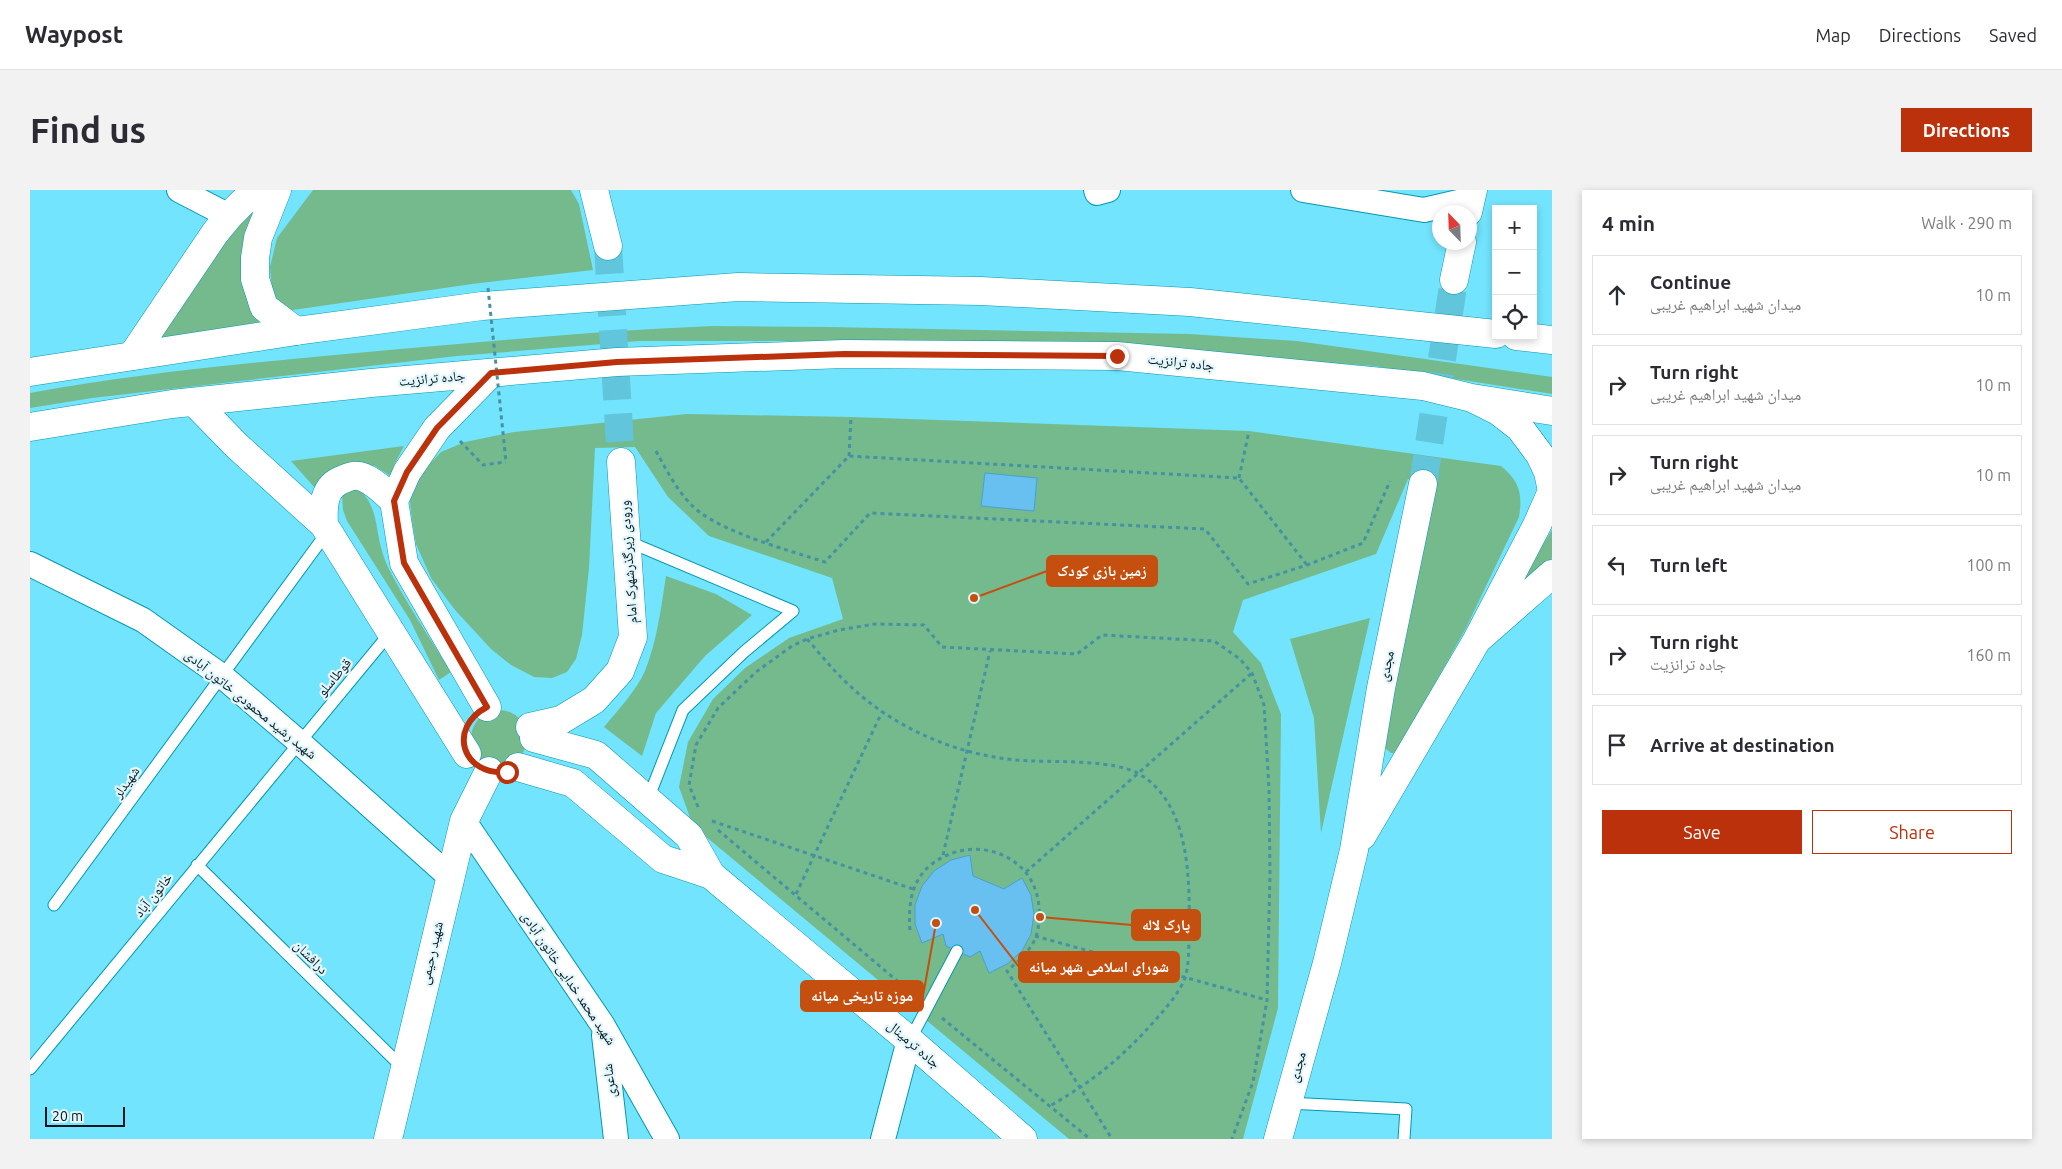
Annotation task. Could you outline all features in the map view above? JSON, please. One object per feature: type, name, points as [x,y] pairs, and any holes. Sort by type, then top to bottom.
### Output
[{"type":"main road","points":[[132,356],[228,216],[255,190]]},
{"type":"main road","points":[[277,190],[258,238],[255,258],[255,279],[264,307],[296,331]]},
{"type":"main road","points":[[594,190],[608,246]]},
{"type":"main road","points":[[1454,280],[1460,250]]},
{"type":"main road","points":[[30,372],[296,331],[482,306],[738,287],[981,290],[1180,302],[1492,334]]},
{"type":"main road","points":[[1537,338],[1552,340]]},
{"type":"main road","name":"جاده ترانزیت","points":[[30,428],[194,402],[371,383],[617,362],[844,354],[1117,356],[1423,386],[1472,398],[1552,411]]},
{"type":"main road","points":[[487,707],[404,563],[394,501],[407,472],[437,428],[491,373]]},
{"type":"main road","name":"مجدی","points":[[1354,850],[1477,640],[1538,525],[1552,491],[1548,472],[1540,455],[1520,428],[1498,411],[1472,398]]},
{"type":"main road","points":[[194,402],[237,446],[326,528],[467,754],[474,763],[490,771],[507,772],[518,767],[526,759],[532,732],[525,718],[518,710],[498,704],[487,707],[472,718],[467,726],[464,735],[467,754]]},
{"type":"main road","name":"ورودی زیرگذرشهرک امام","points":[[532,732],[561,720],[594,700],[620,671],[633,637],[621,462]]},
{"type":"main road","points":[[326,528],[323,509],[326,494],[333,484],[348,477],[360,476],[382,489],[394,501]]},
{"type":"main road","name":"مجدی","points":[[1278,1139],[1327,963],[1354,850],[1381,688],[1424,484]]},
{"type":"main road","name":"مجدی","points":[[1477,640],[1552,574]]},
{"type":"main road","points":[[532,732],[596,755],[689,836],[711,875]]},
{"type":"main road","points":[[518,767],[573,783],[663,859],[711,875]]},
{"type":"main road","name":"شهید رحیمی","points":[[388,1139],[449,876],[464,821],[490,771]]},
{"type":"main road","name":"جاده ترمینال","points":[[711,875],[909,1040],[1023,1139]]},
{"type":"street","points":[[179,190],[228,216]]},
{"type":"street","points":[[1096,190],[1097,193],[1108,190]]},
{"type":"street","points":[[1303,190],[1424,210],[1467,198]]},
{"type":"street","name":"شهید رشید محمودی خاتون آبادی","points":[[30,564],[143,620],[222,676],[449,876]]},
{"type":"street","name":"شهید محمد خدایی خاتون آبادی","points":[[464,821],[602,1024],[667,1139]]},
{"type":"street","name":"شاعری","points":[[602,1024],[616,1139]]},
{"type":"street","points":[[884,1139],[909,1040]]},
{"type":"lane","name":"شهیدلر","points":[[54,905],[222,676],[326,528]]},
{"type":"lane","points":[[627,542],[793,611],[744,652],[683,710],[648,800]]},
{"type":"lane","name":"قوطاسلو","points":[[299,742],[392,631]]},
{"type":"lane","name":"خاتون آباد","points":[[30,1069],[299,742]]},
{"type":"lane","name":"درافشان","points":[[197,865],[404,1070]]},
{"type":"lane","points":[[909,1040],[957,951]]},
{"type":"lane","points":[[1287,1103],[1406,1109],[1404,1139]]},
{"type":"path","points":[[483,465],[506,462],[488,288]]},
{"type":"path","points":[[766,542],[849,456],[851,417]]},
{"type":"path","points":[[1239,478],[1249,431]]},
{"type":"path","points":[[656,451],[674,483],[697,510],[731,530],[825,562],[870,513],[1205,529],[1248,584],[1308,565],[1364,543],[1390,481]]},
{"type":"path","points":[[849,456],[1239,478],[1308,565]]},
{"type":"path","points":[[700,810],[689,785],[696,745],[718,708],[756,672],[792,646],[808,639],[839,630],[875,624],[924,624],[942,647],[990,651],[1077,654],[1102,635],[1214,641],[1240,659],[1252,673],[1264,705],[1269,789],[1270,874],[1267,1000],[1253,1082],[1232,1139]]},
{"type":"path","points":[[808,639],[836,673],[882,712],[931,739],[967,752],[1015,760],[1119,767],[1139,774],[1163,794],[1179,826],[1186,854],[1190,901],[1185,977],[1166,1007],[1138,1041],[1108,1068],[1081,1088],[1050,1106]]},
{"type":"path","points":[[943,856],[990,651]]},
{"type":"path","points":[[1026,872],[1252,673]]},
{"type":"path","points":[[710,824],[796,894],[882,712]]},
{"type":"path","points":[[703,818],[913,889]]},
{"type":"path","points":[[910,930],[908,911],[913,889],[925,870],[943,856],[964,848],[987,849],[1008,857],[1026,872],[1036,888],[1040,907],[1039,927],[1032,945],[1020,960],[1007,971],[1112,1139]]},
{"type":"path","points":[[1036,936],[1267,1000]]},
{"type":"green space","points":[[265,190],[248,301],[260,324],[154,339],[207,263]]},
{"type":"green space","points":[[313,190],[571,190],[579,204],[593,270],[472,284],[286,311],[277,305],[272,291],[270,267],[277,238]]},
{"type":"green space","points":[[713,326],[1189,334],[1297,341],[1552,377],[1552,394],[1374,366],[1136,348],[877,341],[639,341],[457,356],[92,398],[30,408],[30,393],[209,367],[632,330]]},
{"type":"green space","points":[[687,414],[851,417],[1249,431],[1501,466],[1516,482],[1520,494],[1519,517],[1466,628],[1396,753],[1391,753],[1383,746],[1390,696],[1437,486],[1408,479],[1376,554],[1243,600],[1233,632],[1261,663],[1281,714],[1278,1008],[1243,1139],[1069,1139],[693,826],[679,787],[688,742],[713,699],[745,668],[789,638],[843,619],[832,578],[709,536],[668,497],[635,447],[595,448],[589,568],[582,635],[576,659],[567,672],[552,678],[534,677],[511,665],[491,649],[455,610],[431,578],[416,544],[410,502],[414,484],[423,471],[441,452],[465,442],[514,432]]},
{"type":"green space","points":[[404,446],[394,465],[392,477],[375,466],[364,464],[315,488],[291,461]]},
{"type":"green space","points":[[357,488],[369,501],[375,517],[383,555],[391,573],[410,608],[451,672],[439,680],[410,620],[347,521],[343,510],[342,494]]},
{"type":"green space","points":[[1552,530],[1552,558],[1504,607]]},
{"type":"green space","points":[[666,576],[716,594],[752,615],[705,656],[656,713],[642,756],[604,727],[632,693],[645,671],[656,636]]},
{"type":"green space","points":[[1370,618],[1321,833],[1314,718],[1290,639]]},
{"type":"green space","points":[[499,710],[510,712],[519,718],[525,727],[527,738],[525,749],[519,758],[510,764],[499,766],[488,764],[479,758],[473,749],[471,738],[473,727],[479,718],[488,712]]},
{"type":"building","points":[[985,473],[1037,478],[1034,511],[981,506]]},
{"type":"building","points":[[970,855],[973,876],[1004,889],[1022,878],[1031,895],[1034,914],[1031,934],[1022,951],[1007,964],[989,973],[980,951],[970,957],[946,946],[943,934],[922,943],[915,924],[915,905],[922,886],[934,871],[951,860]]},
{"type":"tunnel","points":[[608,246],[621,462]]},
{"type":"tunnel","points":[[1423,484],[1454,280]]},
{"type":"place","name":"زمین بازی کودک","points":[[974,598]]},
{"type":"place","name":"شورای اسلامی شهر میانه","points":[[975,910]]},
{"type":"place","name":"پارک لاله","points":[[1040,917]]},
{"type":"place","name":"موزه تاریخی میانه","points":[[936,923]]},
{"type":"route","points":[[507,772],[495,773],[484,770],[474,763],[467,754],[464,735],[467,726],[478,711],[487,707],[404,563],[394,501],[407,472],[437,428],[491,373],[617,362],[844,354],[1117,356]]}]
